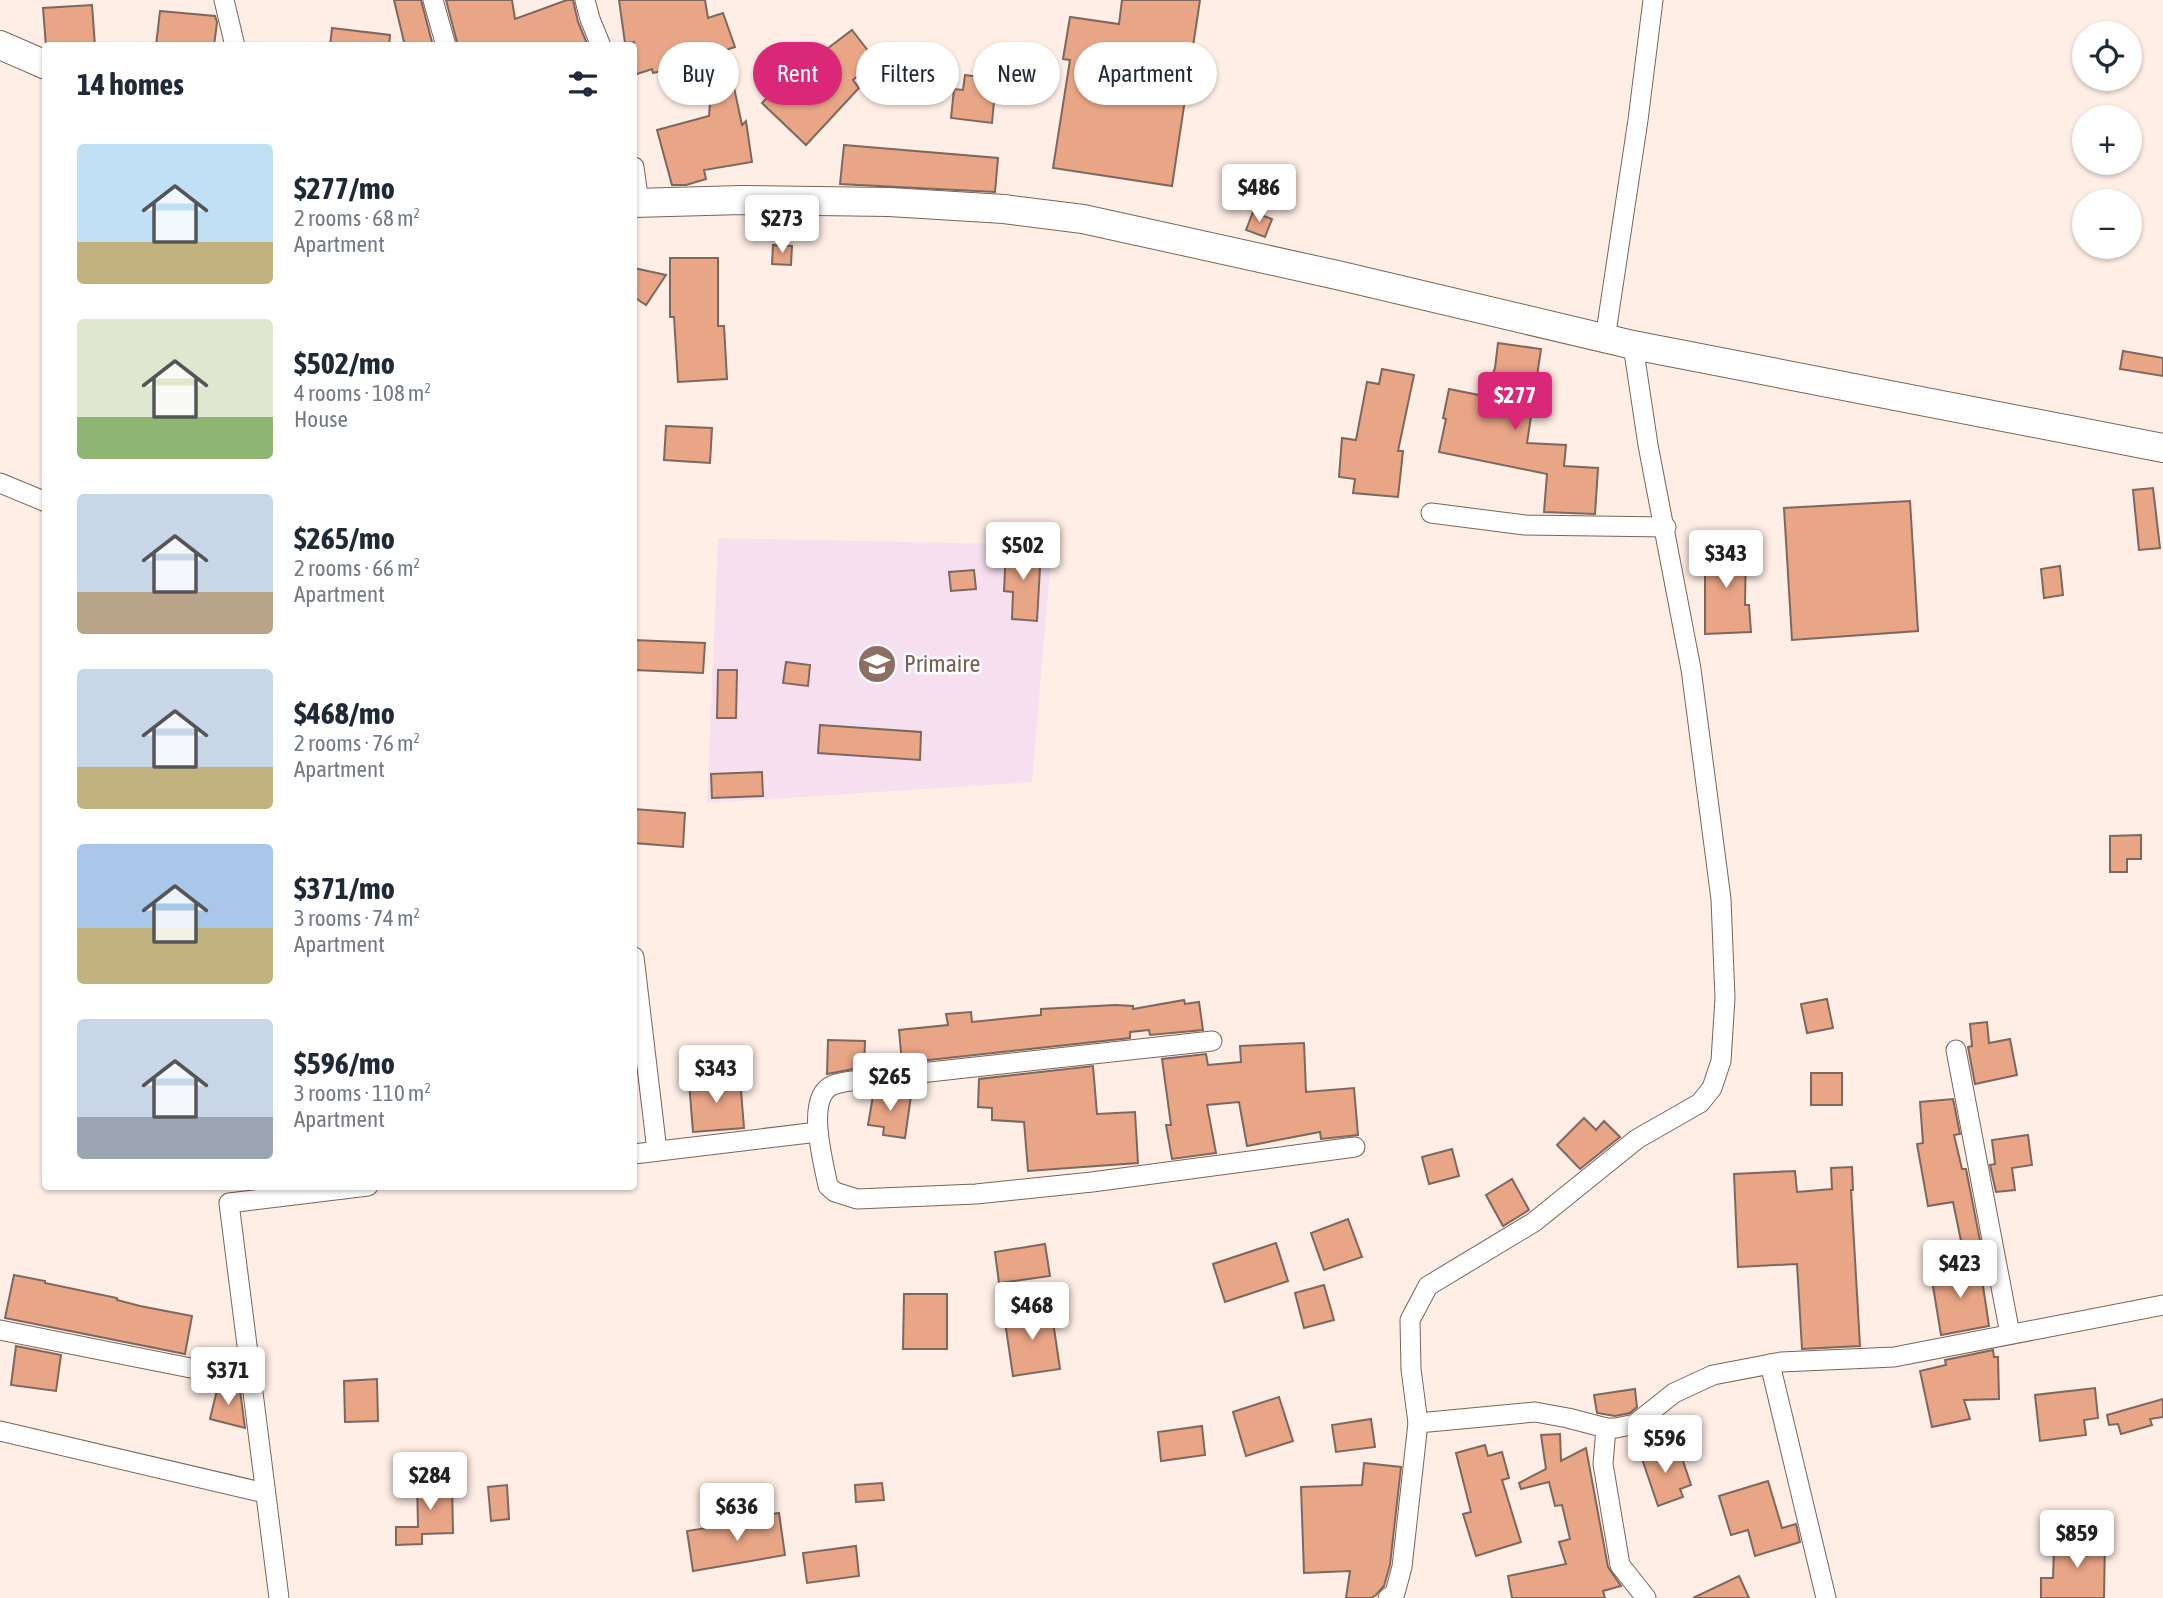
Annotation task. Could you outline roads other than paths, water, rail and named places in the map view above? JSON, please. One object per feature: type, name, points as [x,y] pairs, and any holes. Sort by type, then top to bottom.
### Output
[{"type":"street","points":[[224,0],[234,42]]},
{"type":"street","points":[[433,0],[445,42]]},
{"type":"street","points":[[585,0],[599,42]]},
{"type":"street","points":[[1605,339],[1653,0]]},
{"type":"street","points":[[0,45],[42,63]]},
{"type":"street","points":[[637,203],[742,200],[889,202],[1004,209],[1083,219],[1337,275],[1633,345],[2163,448]]},
{"type":"street","points":[[1388,1598],[1395,1593],[1402,1567],[1418,1423],[1411,1369],[1410,1320],[1428,1286],[1534,1222],[1637,1139],[1700,1102],[1712,1088],[1721,1061],[1725,998],[1721,899],[1691,669],[1648,444],[1633,345]]},
{"type":"street","points":[[0,483],[42,500]]},
{"type":"street","points":[[1431,513],[1525,525],[1665,527]]},
{"type":"street","points":[[637,982],[657,1151]]},
{"type":"street","points":[[1212,1041],[866,1079],[832,1086],[820,1100],[818,1132],[828,1186],[835,1192],[857,1199],[976,1194],[1092,1182],[1355,1147]]},
{"type":"street","points":[[1956,1051],[2010,1334]]},
{"type":"street","points":[[637,1154],[818,1132]]},
{"type":"street","points":[[279,1598],[227,1195],[305,1190]]},
{"type":"street","points":[[1418,1423],[1535,1412],[1616,1428],[1635,1424],[1674,1393],[1713,1375],[1770,1364],[1894,1357],[2163,1305]]},
{"type":"street","points":[[0,1331],[251,1380]]},
{"type":"street","points":[[1770,1364],[1826,1598]]},
{"type":"street","points":[[1606,1428],[1603,1464],[1620,1565],[1646,1598]]},
{"type":"street","points":[[0,1431],[265,1493]]},
{"type":"place","name":"Primaire","points":[[877,664]]}]
